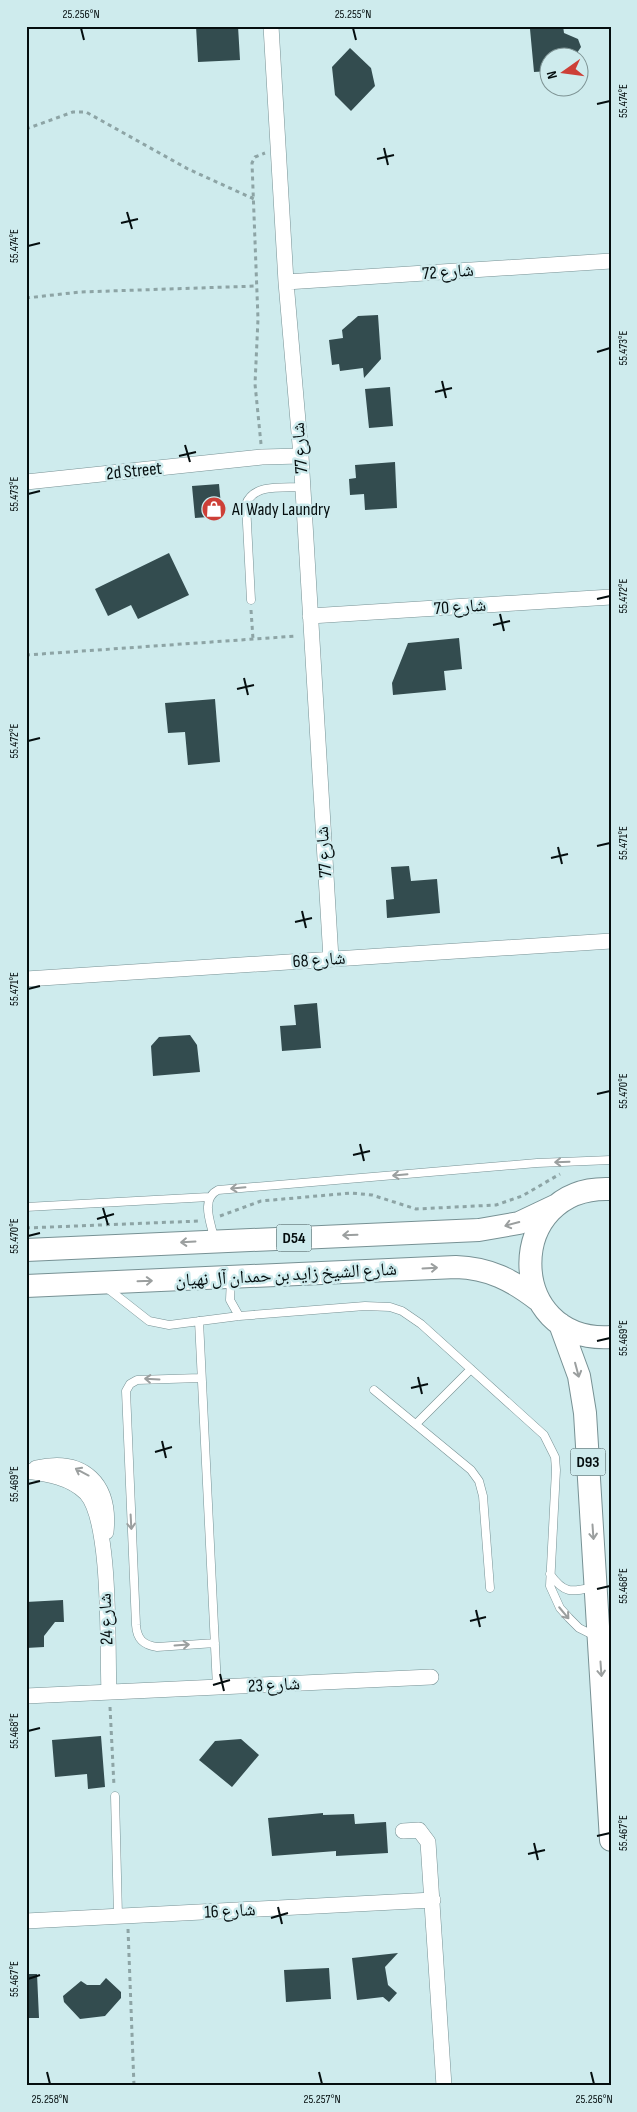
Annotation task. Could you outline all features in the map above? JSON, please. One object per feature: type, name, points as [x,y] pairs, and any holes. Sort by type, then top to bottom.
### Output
[{"type":"main road","points":[[611,1189],[596,1189],[575,1194],[557,1205],[539,1224],[530,1249],[529,1275],[538,1300],[560,1324],[578,1334],[598,1338],[611,1337]]},
{"type":"main road","name":"شارع الشيخ زايد بن حمدان آل نهيان","points":[[26,1250],[213,1231],[492,1229],[519,1222],[557,1205]]},
{"type":"main road","name":"شارع الشيخ زايد بن حمدان آل نهيان","points":[[26,1286],[470,1268],[497,1274],[538,1300]]},
{"type":"main road","name":"D93","points":[[560,1324],[574,1359],[583,1395],[597,1586],[611,1840]]},
{"type":"street","name":"شارع 77","points":[[271,26],[286,282],[301,456],[310,635],[332,959]]},
{"type":"street","name":"شارع 72","points":[[286,282],[611,261]]},
{"type":"street","name":"2d Street","points":[[26,482],[262,457],[301,456]]},
{"type":"street","name":"شارع 70","points":[[310,616],[611,597]]},
{"type":"street","name":"شارع 68","points":[[26,979],[611,941]]},
{"type":"street","name":"شارع 24","points":[[26,1471],[60,1477],[74,1484],[85,1493],[95,1509],[104,1546],[109,1692]]},
{"type":"street","name":"شارع 23","points":[[26,1696],[431,1677]]},
{"type":"street","points":[[403,1831],[419,1830],[428,1842],[444,2086]]},
{"type":"street","name":"شارع 16","points":[[26,1921],[433,1900]]},
{"type":"lane","points":[[251,600],[246,504],[248,497],[259,489],[303,487]]},
{"type":"lane","points":[[213,1231],[208,1202],[209,1197],[213,1192],[223,1189],[537,1163],[611,1160]]},
{"type":"lane","points":[[26,1208],[209,1197]]},
{"type":"lane","points":[[231,1277],[230,1300],[239,1316]]},
{"type":"lane","points":[[98,1283],[124,1299],[150,1322],[168,1325],[239,1316],[365,1306],[390,1307],[402,1311],[421,1324],[544,1435],[555,1457],[550,1586],[560,1608],[578,1628],[599,1637]]},
{"type":"lane","points":[[199,1321],[200,1378],[205,1405],[217,1687]]},
{"type":"lane","points":[[416,1424],[471,1369]]},
{"type":"lane","points":[[200,1378],[137,1380],[130,1384],[126,1392],[136,1624],[137,1633],[141,1641],[149,1646],[215,1643]]},
{"type":"lane","points":[[374,1390],[471,1470],[479,1482],[483,1496],[490,1588]]},
{"type":"lane","points":[[550,1574],[560,1588],[566,1590],[575,1591],[597,1586]]},
{"type":"lane","points":[[115,1796],[123,1916]]},
{"type":"path","points":[[26,129],[73,112],[86,112],[188,168],[254,199]]},
{"type":"path","points":[[262,457],[254,384],[257,286],[253,160],[261,154],[278,152]]},
{"type":"path","points":[[26,298],[80,292],[257,286]]},
{"type":"path","points":[[251,600],[253,639]]},
{"type":"path","points":[[26,655],[310,635]]},
{"type":"path","points":[[26,1228],[213,1231],[261,1201],[351,1193],[372,1195],[416,1209],[496,1205],[522,1196],[582,1161]]},
{"type":"path","points":[[109,1692],[115,1796]]},
{"type":"path","points":[[123,1916],[134,2086]]},
{"type":"building","points":[[196,26],[238,26],[240,60],[198,62]]},
{"type":"building","points":[[563,26],[564,33],[578,39],[581,47],[540,48],[540,72],[534,72],[530,29]]},
{"type":"building","points":[[350,48],[371,68],[375,86],[351,111],[335,95],[332,67]]},
{"type":"building","points":[[378,315],[381,359],[364,378],[363,368],[340,371],[339,364],[332,365],[329,340],[343,338],[342,330],[358,316]]},
{"type":"building","points":[[390,387],[393,426],[369,428],[365,389]]},
{"type":"building","points":[[395,462],[397,508],[365,510],[364,494],[350,495],[349,479],[356,478],[355,465]]},
{"type":"building","points":[[219,484],[222,516],[195,518],[192,486]]},
{"type":"building","points":[[169,553],[189,595],[138,619],[131,605],[108,616],[95,589]]},
{"type":"building","points":[[459,638],[462,669],[444,671],[446,690],[393,695],[392,683],[408,643]]},
{"type":"building","points":[[215,699],[220,762],[188,765],[185,732],[168,733],[165,703]]},
{"type":"building","points":[[409,866],[411,881],[437,879],[440,913],[387,918],[386,900],[394,899],[391,867]]},
{"type":"building","points":[[317,1003],[321,1048],[282,1051],[280,1026],[296,1025],[294,1005]]},
{"type":"building","points":[[190,1035],[197,1045],[200,1072],[153,1076],[151,1046],[159,1037]]},
{"type":"building","points":[[63,1600],[64,1622],[55,1622],[44,1636],[44,1647],[26,1648],[26,1602]]},
{"type":"building","points":[[101,1736],[105,1787],[88,1789],[87,1774],[55,1777],[52,1740]]},
{"type":"building","points":[[241,1739],[259,1755],[232,1787],[199,1760],[215,1741]]},
{"type":"building","points":[[323,1813],[323,1815],[354,1814],[355,1824],[386,1822],[388,1853],[336,1856],[336,1851],[272,1856],[268,1818]]},
{"type":"building","points":[[398,1953],[385,1967],[388,1985],[397,1993],[389,2002],[383,1997],[357,2000],[352,1958]]},
{"type":"building","points":[[329,1968],[331,1999],[286,2002],[284,1970]]},
{"type":"building","points":[[26,1974],[37,1974],[39,2018],[26,2018]]},
{"type":"building","points":[[106,1978],[121,1992],[121,1998],[105,2016],[80,2019],[64,2002],[63,1996],[81,1981],[87,1985],[100,1985]]},
{"type":"place","name":"Al Wady Laundry","points":[[214,509]]}]
